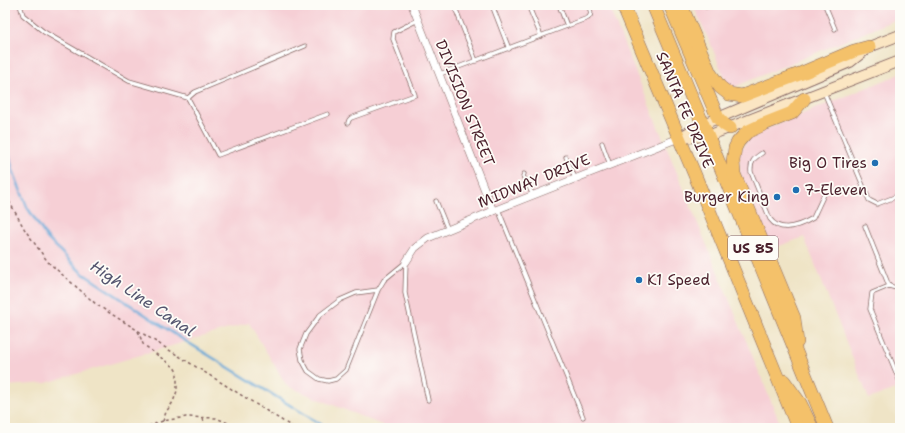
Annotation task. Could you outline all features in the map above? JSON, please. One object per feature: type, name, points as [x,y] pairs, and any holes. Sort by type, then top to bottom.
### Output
[{"type":"highway","name":"SANTA FE DRIVE","points":[[624,5],[798,428]]},
{"type":"highway","name":"SANTA FE DRIVE","points":[[653,5],[827,428]]},
{"type":"highway","points":[[670,5],[718,118],[730,128]]},
{"type":"highway","points":[[681,5],[710,73],[720,87],[729,94],[742,96],[854,51],[868,47]]},
{"type":"highway","points":[[799,359],[794,318],[734,174],[733,162],[735,148],[747,132],[792,113],[804,99]]},
{"type":"highway","points":[[772,364],[800,402],[812,428]]},
{"type":"street","name":"DIVISION STREET","points":[[412,5],[496,210]]},
{"type":"street","points":[[705,130],[718,118],[850,62],[868,47],[900,35]]},
{"type":"street","points":[[679,138],[705,130],[730,128],[900,61]]},
{"type":"street","name":"MIDWAY DRIVE","points":[[406,262],[416,248],[428,238],[610,164],[679,138]]},
{"type":"lane","points":[[20,5],[23,15],[44,32],[129,81],[188,98],[218,155],[328,114]]},
{"type":"lane","points":[[454,5],[476,61]]},
{"type":"lane","points":[[492,5],[509,49]]},
{"type":"lane","points":[[528,5],[541,36]]},
{"type":"lane","points":[[559,5],[567,26]]},
{"type":"lane","points":[[440,74],[588,18],[590,17],[591,13],[588,5]]},
{"type":"lane","points":[[702,5],[706,7],[710,6]]},
{"type":"lane","points":[[825,5],[836,29]]},
{"type":"lane","points":[[348,123],[351,118],[415,95],[393,39],[394,32],[418,20]]},
{"type":"lane","points":[[188,98],[195,92],[305,46]]},
{"type":"lane","points":[[823,92],[869,200],[877,204],[900,195]]},
{"type":"lane","points":[[602,143],[610,164]]},
{"type":"lane","points":[[762,153],[755,157],[750,167],[772,222],[789,228],[813,218],[827,188]]},
{"type":"lane","points":[[566,157],[575,178]]},
{"type":"lane","points":[[524,174],[523,176],[533,195]]},
{"type":"lane","points":[[436,201],[448,230]]},
{"type":"lane","points":[[496,210],[583,417]]},
{"type":"lane","points":[[865,226],[889,286]]},
{"type":"lane","points":[[378,290],[356,293],[340,300],[320,314],[306,334],[300,349],[302,360],[308,370],[319,379],[328,381],[336,379],[346,370],[378,290],[384,280],[406,262]]},
{"type":"lane","points":[[406,262],[405,293],[428,400]]},
{"type":"lane","points":[[900,289],[889,286],[872,293],[870,309],[900,382]]},
{"type":"path","points":[[5,190],[25,230],[48,262],[97,305],[294,428]]},
{"type":"path","points":[[138,331],[143,344],[174,367],[177,372],[177,391],[163,421]]},
{"type":"path","points":[[142,428],[163,421],[186,417],[216,418],[236,428]]},
{"type":"path","points":[[204,418],[205,428]]},
{"type":"shaded area","points":[[5,5],[608,5],[782,428],[389,428],[287,386],[249,323],[46,383],[5,386]]},
{"type":"shaded area","points":[[693,5],[900,5],[900,18],[729,89]]},
{"type":"shaded area","points":[[900,74],[900,387],[869,399],[804,237],[771,249],[740,174],[739,153],[751,135]]},
{"type":"waterway","name":"High Line Canal","points":[[5,136],[12,168],[27,207],[47,238],[82,273],[179,337],[327,428]]},
{"type":"place","name":"Big O Tires","points":[[875,163]]},
{"type":"place","name":"7-Eleven","points":[[796,190]]},
{"type":"place","name":"Burger King","points":[[777,197]]},
{"type":"place","name":"K1 Speed","points":[[639,280]]}]
